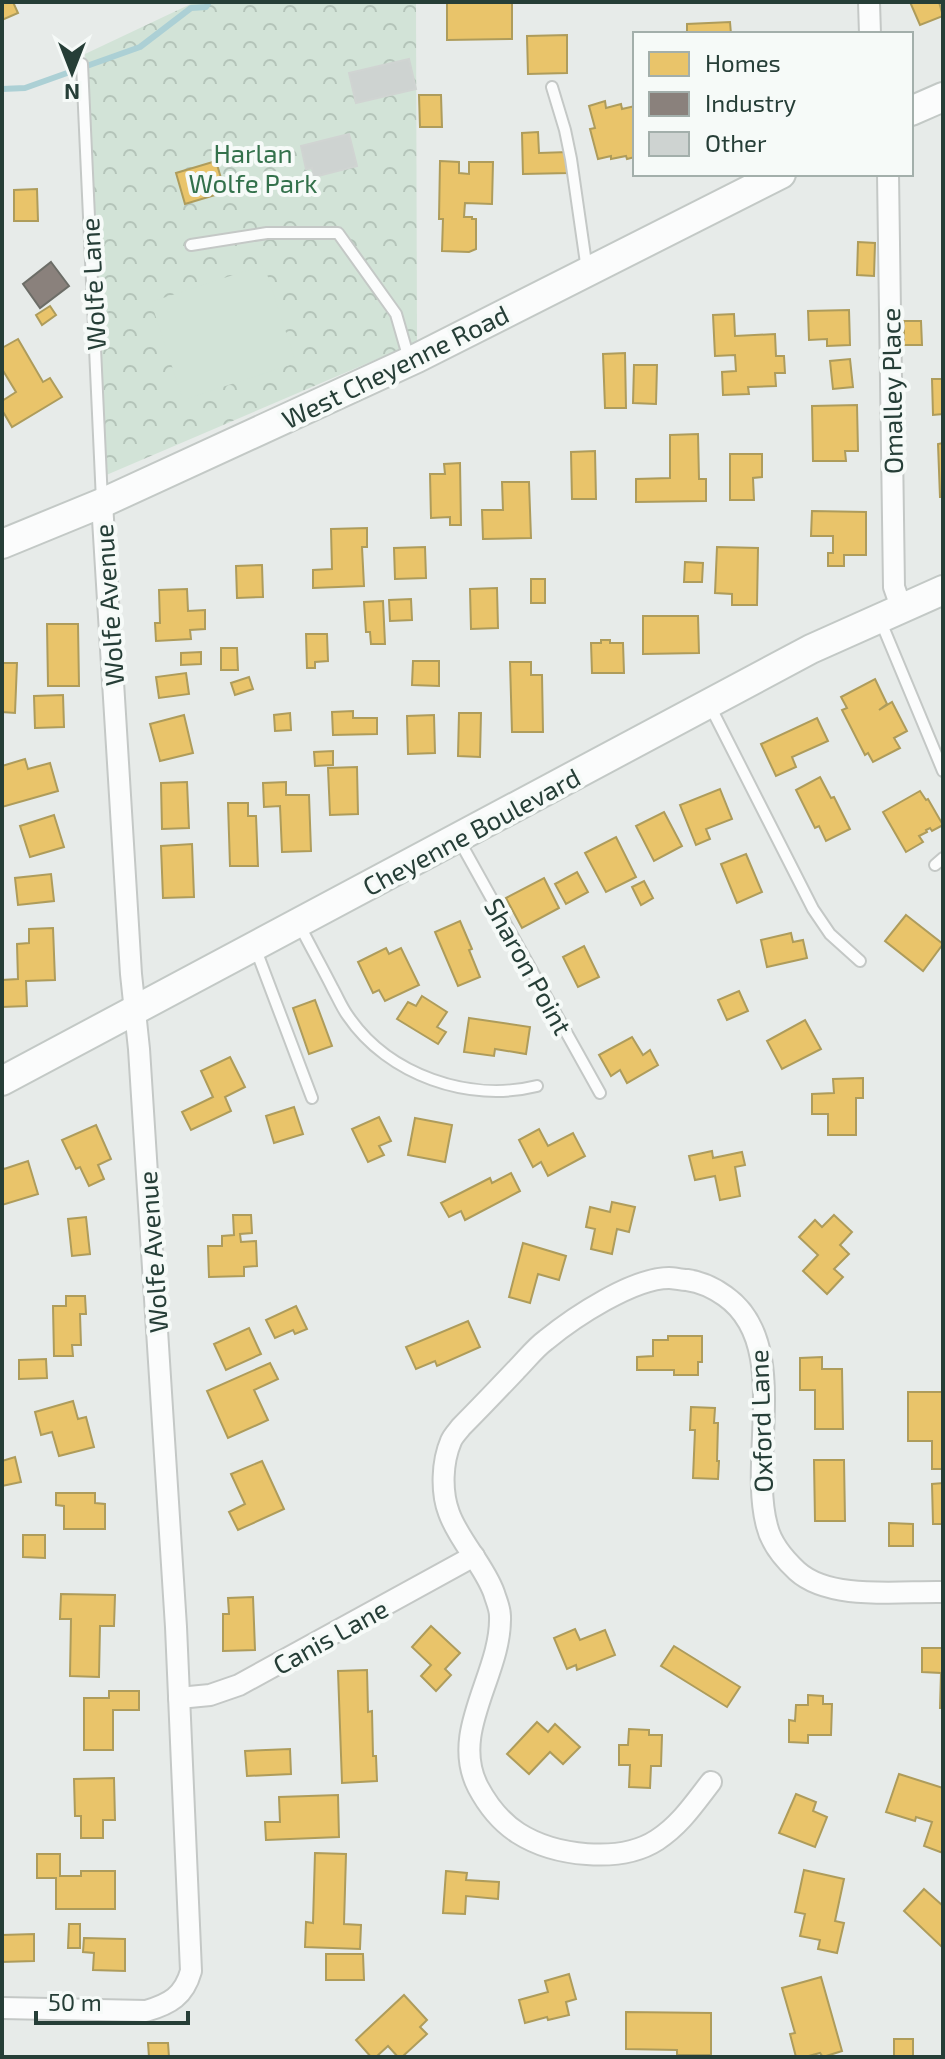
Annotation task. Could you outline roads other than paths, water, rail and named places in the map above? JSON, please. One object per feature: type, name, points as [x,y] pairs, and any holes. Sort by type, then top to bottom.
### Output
[{"type":"main road","points":[[913,110],[943,97]]},
{"type":"main road","name":"West Cheyenne Road","points":[[4,540],[102,503],[410,361],[777,176]]},
{"type":"main road","name":"Cheyenne Boulevard","points":[[2,1081],[811,649],[943,590]]},
{"type":"street","points":[[869,2],[870,32]]},
{"type":"street","name":"Omalley Place","points":[[888,176],[894,587],[890,612]]},
{"type":"street","name":"Wolfe Avenue","points":[[2,2008],[146,2011],[164,2006],[176,1997],[187,1985],[191,1971],[176,1627],[102,503]]},
{"type":"street","name":"Oxford Lane","points":[[711,1782],[680,1822],[655,1841],[632,1851],[602,1855],[575,1854],[518,1833],[494,1812],[477,1785],[470,1760],[470,1732],[495,1655],[501,1612],[492,1588],[449,1514],[444,1468],[451,1441],[461,1427],[545,1340],[609,1297],[639,1283],[668,1278],[694,1281],[714,1289],[734,1302],[757,1337],[764,1368],[762,1501],[768,1529],[780,1553],[798,1572],[817,1584],[842,1591],[943,1592]]},
{"type":"street","name":"Canis Lane","points":[[179,1698],[210,1695],[239,1685],[474,1556]]},
{"type":"lane","name":"Wolfe Lane","points":[[82,64],[102,503]]},
{"type":"lane","points":[[552,87],[571,159],[587,272]]},
{"type":"lane","points":[[191,245],[267,233],[338,233],[396,314],[410,361]]},
{"type":"lane","points":[[890,612],[943,771]]},
{"type":"lane","points":[[709,704],[813,909],[830,934],[860,961]]},
{"type":"lane","name":"Sharon Point","points":[[458,838],[600,1093]]},
{"type":"lane","points":[[298,923],[348,1016],[370,1042],[391,1059],[417,1074],[466,1088],[518,1091],[537,1086]]},
{"type":"lane","points":[[254,946],[312,1098]]},
{"type":"waterway","points":[[2,89],[25,88],[140,47],[191,8],[206,7],[209,2]]},
{"type":"park label","name":"Harlan Wolfe Park","points":[[253,167]]}]
